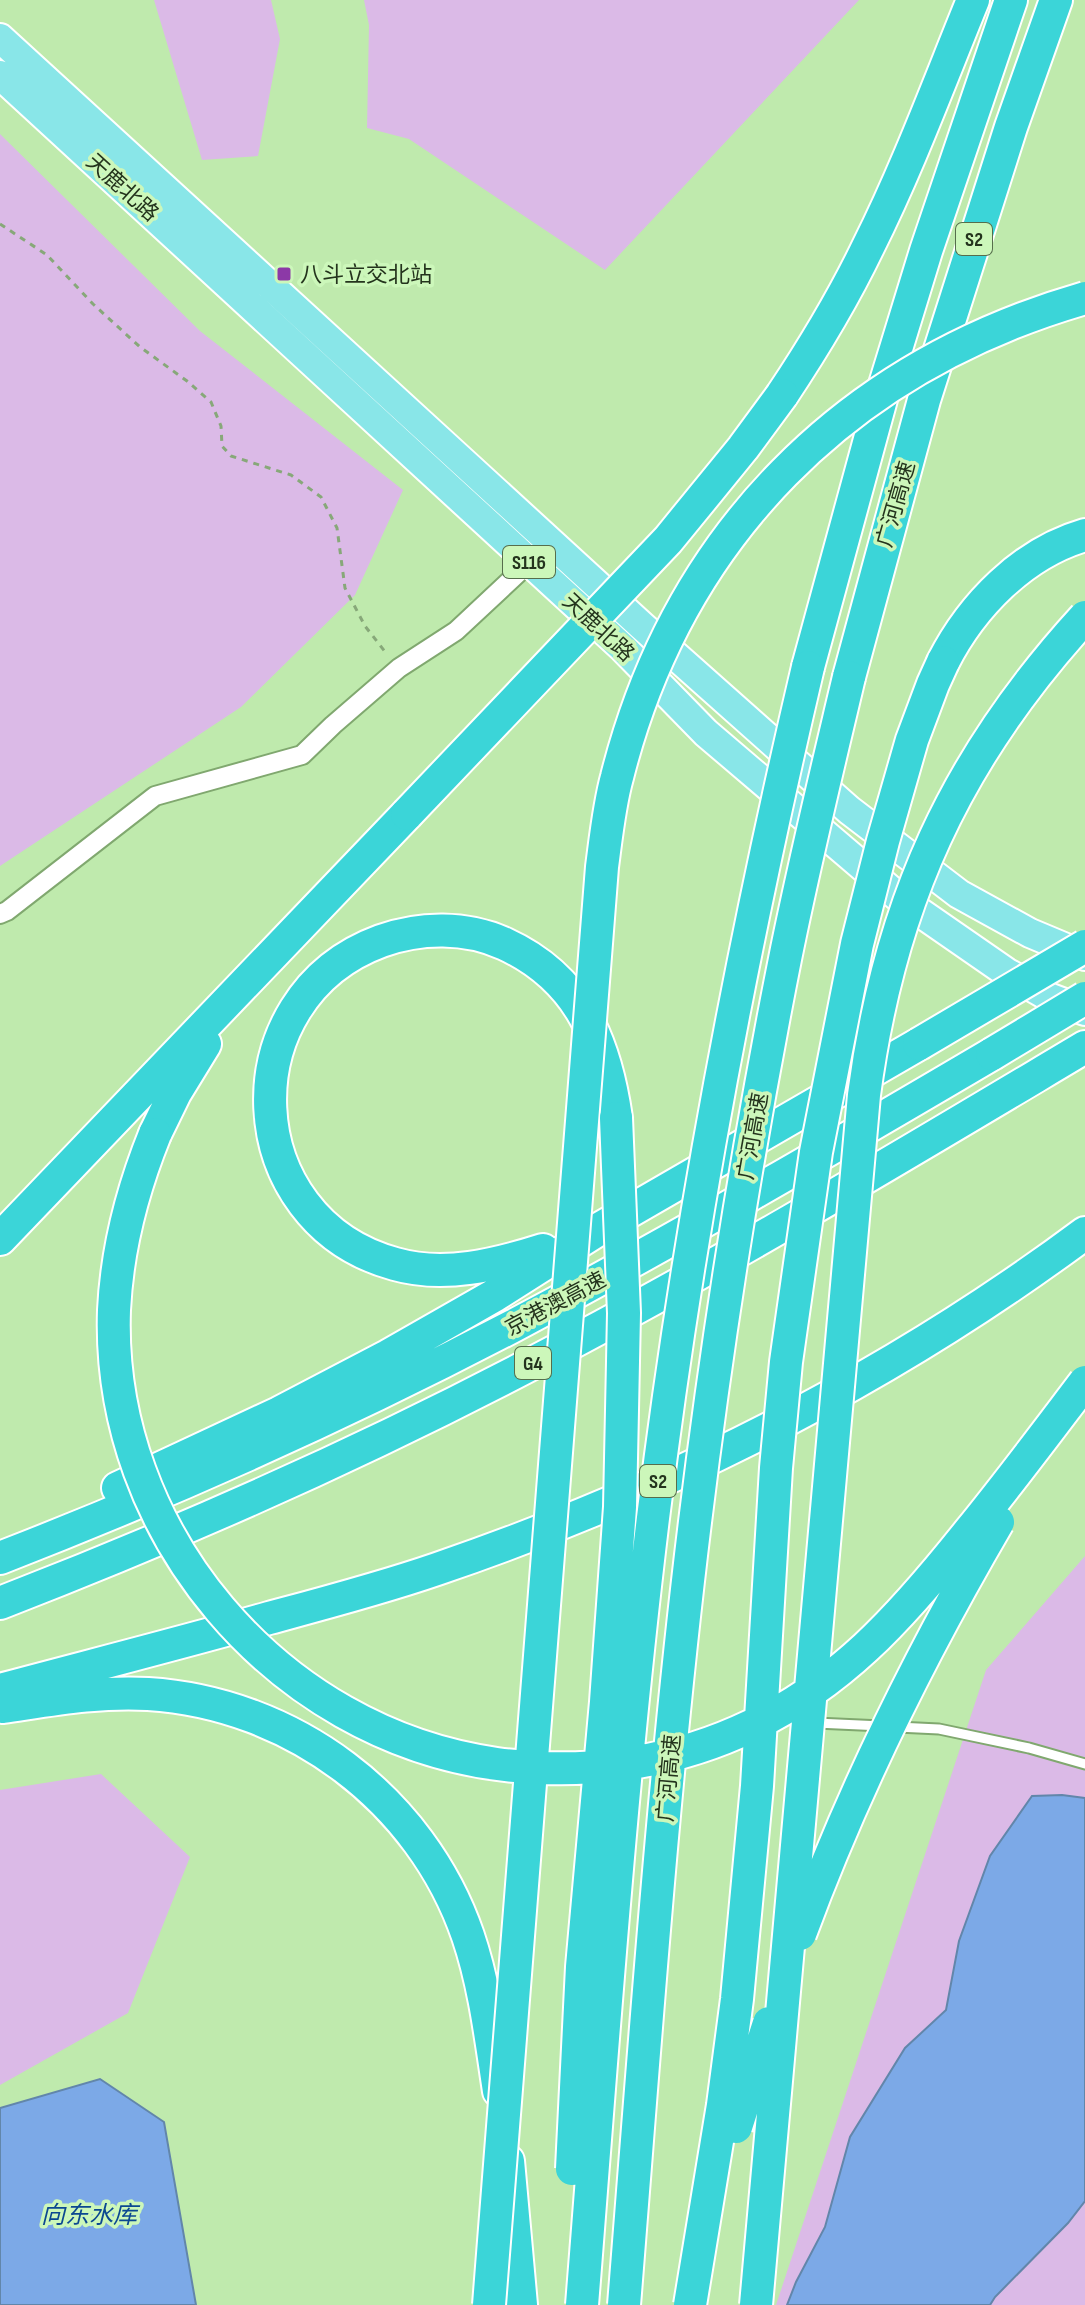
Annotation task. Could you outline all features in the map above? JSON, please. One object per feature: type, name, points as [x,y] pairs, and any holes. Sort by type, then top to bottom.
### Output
[{"type":"highway","points":[[0,1239],[668,540],[716,483],[782,395],[841,300],[916,141],[973,0]]},
{"type":"highway","name":"广河高速","points":[[582,2305],[611,1932],[637,1659],[655,1500],[693,1231],[717,1089],[772,821],[808,667],[861,471],[926,251],[1011,0]]},
{"type":"highway","name":"广河高速","points":[[624,2305],[652,1950],[695,1521],[735,1238],[786,956],[849,677],[901,481],[966,263],[1056,0]]},
{"type":"highway","points":[[489,2305],[602,867],[616,780],[628,738],[658,655],[701,578],[753,507],[793,464],[848,415],[920,366],[999,327],[1085,298]]},
{"type":"highway","points":[[691,2305],[723,2105],[742,1954],[757,1786],[776,1468],[788,1347],[816,1152],[857,944],[912,740],[943,662],[961,632],[999,587],[1052,548],[1085,535]]},
{"type":"highway","points":[[756,2305],[864,1095],[875,1022],[907,903],[946,812],[970,768],[1011,706],[1085,617]]},
{"type":"highway","points":[[569,2305],[574,2099],[582,1967],[620,1507],[624,1313],[616,1118],[609,1073],[584,1012],[571,994],[539,963],[500,942],[457,931],[435,930],[391,937],[351,955],[316,982],[290,1018],[274,1059],[270,1081],[270,1126],[282,1168],[293,1188],[305,1206],[337,1237],[375,1258],[418,1269],[462,1269],[517,1259],[599,1229]]},
{"type":"highway","points":[[283,944],[224,1014],[175,1093],[155,1134],[130,1204],[118,1264],[114,1314],[119,1388],[136,1460],[159,1517],[204,1591],[245,1638],[281,1671],[311,1693],[375,1729],[445,1754],[481,1762],[530,1768],[592,1768],[665,1757],[713,1742],[770,1718],[802,1699],[861,1654],[905,1610],[1085,1384]]},
{"type":"highway","points":[[0,1537],[164,1467],[279,1413],[442,1325],[599,1229],[1085,946]]},
{"type":"highway","name":"京港澳高速","points":[[0,1558],[262,1448],[484,1341],[620,1268],[1085,998]]},
{"type":"highway","name":"京港澳高速","points":[[0,1603],[165,1537],[420,1421],[531,1364],[735,1251],[1085,1047]]},
{"type":"highway","points":[[0,1690],[351,1596],[519,1540],[601,1507],[721,1453],[838,1392],[989,1300],[1085,1233]]},
{"type":"highway","points":[[691,2305],[748,2085],[776,2000],[841,1832],[917,1669],[959,1589],[1004,1511],[1085,1384]]},
{"type":"highway","points":[[0,1708],[114,1693],[179,1697],[220,1706],[273,1724],[303,1739],[357,1776],[403,1822],[441,1876],[456,1905],[478,1966],[510,2182],[521,2305]]},
{"type":"main road","name":"天鹿北路","points":[[0,38],[642,626],[849,810],[959,894],[1030,933],[1085,956]]},
{"type":"main road","name":"天鹿北路","points":[[0,75],[623,648],[706,733],[862,868],[927,919],[984,958],[1051,998],[1085,1011]]},
{"type":"main road","points":[[623,648],[642,626]]},
{"type":"main road","points":[[706,733],[730,703]]},
{"type":"street","points":[[0,914],[155,796],[302,755],[399,668],[456,631],[530,562]]},
{"type":"lane","points":[[816,1723],[939,1729],[1029,1748],[1085,1764]]},
{"type":"path","points":[[0,224],[47,255],[93,304],[140,347],[211,402],[221,426],[222,446],[231,456],[291,475],[321,497],[337,528],[345,588],[365,626],[399,668]]},
{"type":"shaded area","points":[[154,0],[271,0],[280,39],[258,156],[202,160]]},
{"type":"shaded area","points":[[364,0],[859,0],[605,270],[409,139],[367,128],[369,25]]},
{"type":"shaded area","points":[[0,134],[200,331],[403,490],[355,595],[241,707],[0,866]]},
{"type":"shaded area","points":[[1085,1556],[1085,1798],[1062,1795],[959,1941],[946,2010],[905,2048],[850,2136],[825,2227],[787,2305],[776,2305],[986,1670]]},
{"type":"shaded area","points":[[101,1774],[190,1857],[128,2013],[0,2085],[0,1790]]},
{"type":"shaded area","points":[[1085,2201],[1085,2305],[990,2305],[1068,2223]]},
{"type":"water","points":[[1032,1796],[1085,1798],[1085,2201],[990,2305],[787,2305],[825,2227],[850,2137],[905,2048],[946,2010],[959,1941],[990,1856]]},
{"type":"water","name":"向东水库","points":[[100,2079],[164,2122],[196,2305],[0,2305],[0,2108]]},
{"type":"place","name":"八斗立交北站","points":[[284,274]]}]
